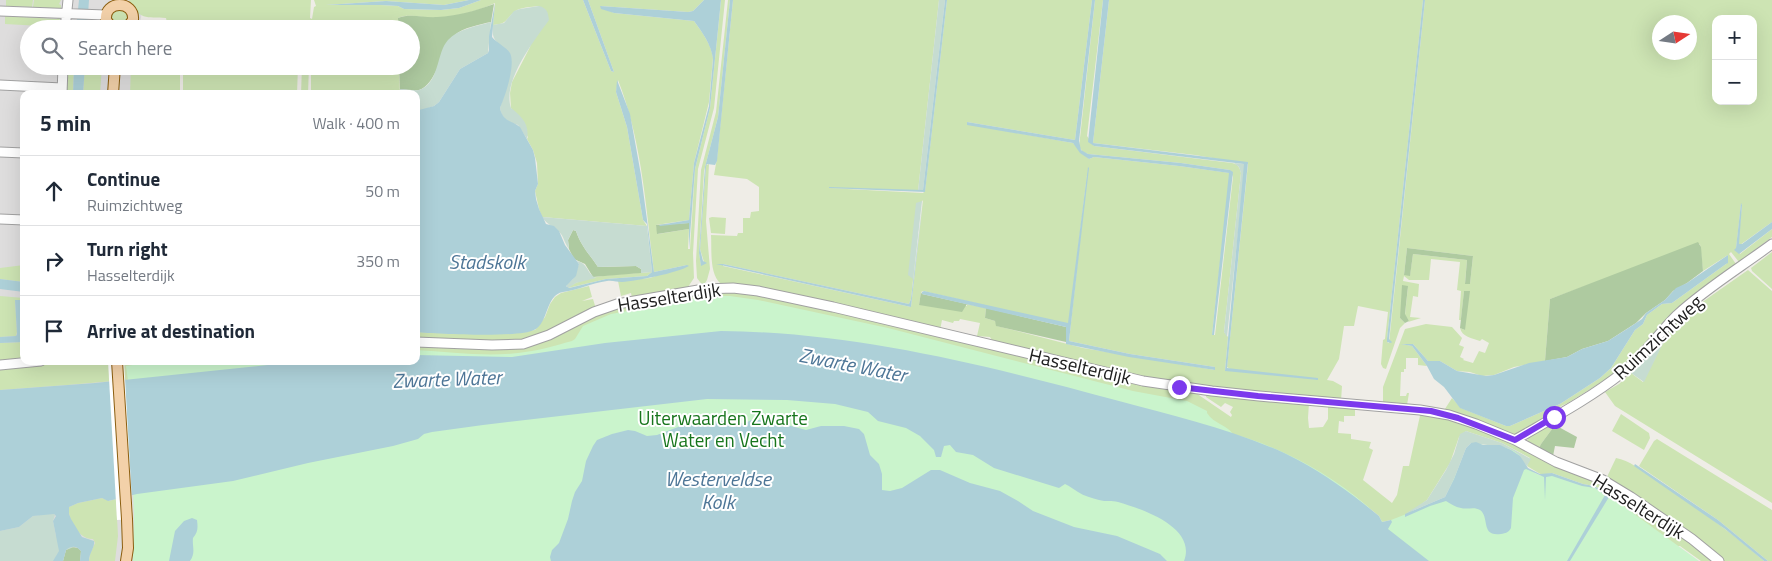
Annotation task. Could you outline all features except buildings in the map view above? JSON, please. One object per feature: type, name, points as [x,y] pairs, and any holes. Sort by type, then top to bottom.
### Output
[{"type":"main road","points":[[107,20],[106,16],[109,7],[121,1],[128,5],[133,12],[133,20]]},
{"type":"main road","points":[[113,90],[114,75]]},
{"type":"main road","points":[[117,365],[127,519],[128,548],[126,561]]},
{"type":"street","points":[[68,0],[71,15],[69,20]]},
{"type":"street","points":[[0,11],[106,16]]},
{"type":"street","points":[[62,90],[63,75]]},
{"type":"street","points":[[0,85],[52,90]]},
{"type":"street","points":[[0,152],[20,153]]},
{"type":"street","points":[[0,219],[20,220]]},
{"type":"street","name":"Ruimzichtweg","points":[[1515,440],[1586,398],[1617,377],[1631,366],[1676,316],[1772,244]]},
{"type":"street","name":"Hasselterdijk","points":[[420,342],[492,346],[523,344],[549,335],[594,312],[617,304],[704,289],[741,289],[860,313],[1143,381],[1241,395],[1431,411],[1458,418],[1515,440],[1556,462],[1612,485],[1692,539],[1719,561]]},
{"type":"street","points":[[0,365],[20,363]]},
{"type":"shaded area","points":[[0,0],[144,0],[141,20],[20,20],[20,75],[134,75],[133,90],[20,90],[20,365],[126,365],[137,494],[133,561],[0,561]]},
{"type":"green space","points":[[6,0],[33,0],[32,7],[6,6]]},
{"type":"green space","points":[[34,0],[61,0],[59,4],[61,9],[33,7]]},
{"type":"green space","points":[[129,0],[311,0],[310,18],[312,19],[314,7],[316,6],[314,0],[469,0],[444,5],[386,1],[326,5],[381,5],[398,6],[404,9],[441,10],[459,8],[481,0],[583,0],[611,71],[614,72],[588,0],[704,0],[693,11],[688,12],[600,6],[614,13],[694,21],[706,38],[710,48],[713,58],[709,102],[694,163],[689,220],[656,225],[658,234],[689,229],[688,249],[690,249],[695,169],[710,108],[721,0],[725,0],[714,108],[698,169],[693,253],[694,278],[686,290],[632,298],[631,293],[621,296],[618,281],[650,278],[687,265],[654,272],[638,151],[633,127],[618,80],[616,92],[627,127],[643,220],[647,226],[542,217],[535,191],[538,184],[537,163],[527,139],[528,137],[511,108],[510,93],[512,82],[530,47],[539,6],[519,9],[503,23],[493,25],[495,3],[465,14],[433,18],[411,16],[398,18],[398,20],[166,20],[166,18],[144,16],[132,6]]},
{"type":"green space","points":[[728,0],[730,0],[718,117],[704,171],[699,253],[701,265],[704,262],[700,249],[706,165],[709,164],[706,221],[710,269],[703,286],[697,278],[696,261],[701,170],[716,112]]},
{"type":"green space","points":[[733,0],[939,0],[918,191],[828,188],[923,193],[925,191],[947,0],[1092,0],[1075,140],[967,122],[967,124],[1073,143],[1089,159],[1094,157],[1230,173],[1212,335],[1215,335],[1233,177],[1230,170],[1088,154],[1079,147],[1095,0],[1103,0],[1087,136],[1094,146],[1232,163],[1240,169],[1224,332],[1228,337],[1225,371],[1230,369],[1227,367],[1248,164],[1195,155],[1093,143],[1109,0],[1423,0],[1387,339],[1389,343],[1425,0],[1772,0],[1772,222],[1740,245],[1738,243],[1741,204],[1736,249],[1740,254],[1772,229],[1772,237],[1739,262],[1731,252],[1729,254],[1736,264],[1680,307],[1611,376],[1561,406],[1552,416],[1518,435],[1443,412],[1452,398],[1461,408],[1510,426],[1560,404],[1600,378],[1611,368],[1635,330],[1643,324],[1647,315],[1662,304],[1672,303],[1726,264],[1728,262],[1728,255],[1703,271],[1700,244],[1550,299],[1545,361],[1514,367],[1494,375],[1482,376],[1470,372],[1457,371],[1440,361],[1428,361],[1413,344],[1402,344],[1412,346],[1427,366],[1418,365],[1418,358],[1406,358],[1406,369],[1404,369],[1404,372],[1401,372],[1400,396],[1406,396],[1409,393],[1407,405],[1384,404],[1383,387],[1405,329],[1426,324],[1452,327],[1462,338],[1459,345],[1464,347],[1460,357],[1473,363],[1479,351],[1485,353],[1489,343],[1482,339],[1480,341],[1468,337],[1461,331],[1460,328],[1465,330],[1464,291],[1461,320],[1459,320],[1461,291],[1457,290],[1460,262],[1431,259],[1429,280],[1409,280],[1404,276],[1403,281],[1419,284],[1418,297],[1413,296],[1410,317],[1421,318],[1408,322],[1405,315],[1408,286],[1400,318],[1405,323],[1400,328],[1386,369],[1381,364],[1388,312],[1358,306],[1354,326],[1344,326],[1339,359],[1327,380],[1342,386],[1341,401],[1251,394],[1143,378],[991,343],[990,337],[977,336],[980,323],[960,319],[953,323],[942,320],[940,330],[721,284],[717,280],[713,268],[711,235],[737,236],[738,233],[743,233],[743,218],[750,218],[751,212],[759,211],[759,187],[747,179],[714,175]],"holes":[[[1088,167],[1069,341],[1130,354],[1215,367],[1215,370],[1083,348],[997,326],[995,321],[985,318],[986,308],[967,304],[967,306],[919,305],[921,292],[1066,324],[1069,323]],[[923,200],[911,307],[723,266],[723,264],[909,304],[921,203]],[[1407,248],[1473,256],[1470,284],[1465,283],[1467,260],[1413,254],[1410,275],[1404,275]]]},
{"type":"green space","points":[[939,0],[945,0],[923,190],[918,191]]},
{"type":"green space","points":[[494,4],[491,22],[467,28],[455,35],[435,74],[425,87],[419,90],[400,89],[399,75],[420,75],[420,20],[398,20],[398,18],[407,16],[452,16]]},
{"type":"green space","points":[[539,6],[547,11],[549,20],[521,62],[515,74],[509,97],[511,108],[521,117],[526,125],[527,139],[518,125],[506,120],[501,112],[500,108],[511,66],[508,52],[494,38],[493,25],[504,23],[514,11]]},
{"type":"green space","points":[[120,9],[128,15],[128,20],[112,20],[111,18],[114,12]]},
{"type":"green space","points":[[5,16],[57,19],[60,17],[60,20],[20,20],[20,25],[5,24]]},
{"type":"green space","points":[[491,22],[488,53],[460,69],[439,102],[420,111],[419,90],[431,81],[444,46],[452,36]]},
{"type":"green space","points":[[67,75],[74,75],[73,90],[66,90]]},
{"type":"green space","points":[[84,75],[101,75],[100,90],[83,90]]},
{"type":"green space","points":[[131,75],[180,75],[180,90],[130,90]]},
{"type":"green space","points":[[183,75],[298,75],[297,90],[183,90]]},
{"type":"green space","points":[[302,75],[309,75],[308,90],[301,90]]},
{"type":"green space","points":[[311,75],[399,75],[400,90],[311,90]]},
{"type":"green space","points":[[1234,163],[1244,164],[1245,166],[1227,337],[1224,332],[1241,173],[1239,167]]},
{"type":"green space","points":[[922,201],[913,279],[908,275],[916,203]]},
{"type":"green space","points":[[542,217],[647,226],[652,272],[641,273],[641,269],[636,266],[598,267],[583,246],[576,231],[573,230],[568,240],[569,249],[561,234]]},
{"type":"green space","points":[[709,218],[726,218],[725,234],[711,233]]},
{"type":"green space","points":[[689,223],[689,229],[657,234],[656,225]]},
{"type":"green space","points":[[573,230],[576,231],[583,246],[598,267],[636,266],[641,269],[641,273],[593,277],[585,264],[574,259],[569,249],[568,240]]},
{"type":"green space","points":[[1698,242],[1701,247],[1703,271],[1673,291],[1665,300],[1646,313],[1636,323],[1608,341],[1582,349],[1567,357],[1545,361],[1550,299]]},
{"type":"green space","points":[[1407,248],[1473,256],[1470,284],[1465,284],[1467,260],[1413,254],[1410,276],[1404,275]]},
{"type":"green space","points":[[1772,252],[1772,289],[1751,268]]},
{"type":"green space","points":[[577,261],[581,262],[596,278],[576,283],[568,288],[566,285],[573,279],[579,264]]},
{"type":"green space","points":[[20,266],[20,282],[0,279],[0,268]]},
{"type":"green space","points":[[1748,270],[1772,291],[1772,503],[1615,406],[1605,392],[1619,384],[1631,373],[1643,382],[1670,329],[1681,317]]},
{"type":"green space","points":[[652,272],[647,276],[606,279],[568,288],[575,283],[595,277]]},
{"type":"green space","points":[[1402,285],[1408,286],[1405,314],[1409,321],[1405,323],[1400,318]]},
{"type":"green space","points":[[589,286],[592,297],[582,301],[593,299],[596,309],[558,329],[523,342],[420,339],[420,332],[498,334],[535,330],[545,317],[550,304],[561,293]]},
{"type":"green space","points":[[701,291],[744,292],[1193,391],[1231,417],[1230,412],[1233,407],[1225,403],[1221,407],[1206,397],[1206,394],[1309,403],[1309,428],[1323,427],[1328,419],[1328,405],[1355,407],[1355,416],[1344,416],[1344,422],[1339,421],[1338,433],[1351,434],[1351,439],[1371,442],[1369,448],[1373,450],[1363,480],[1392,503],[1397,495],[1403,466],[1409,466],[1421,411],[1445,416],[1595,478],[1718,561],[1701,561],[1680,546],[1570,561],[1609,494],[1594,486],[1552,473],[1542,475],[1527,466],[1530,458],[1502,443],[1466,431],[1459,437],[1450,463],[1427,500],[1388,529],[1391,520],[1382,522],[1379,516],[1352,494],[536,355],[420,355],[420,345],[511,347],[599,312]]},
{"type":"green space","points":[[1464,291],[1470,291],[1465,330],[1460,328]]},
{"type":"green space","points":[[921,292],[922,294],[967,304],[962,312],[919,305]]},
{"type":"green space","points":[[0,296],[20,298],[20,300],[15,300],[16,336],[0,337]]},
{"type":"green space","name":"Uiterwaarden Zwarte Water en Vecht","points":[[710,296],[730,296],[758,300],[888,328],[1133,391],[1187,401],[1207,411],[1213,420],[1233,434],[1269,446],[1321,472],[1370,508],[1386,525],[1391,520],[1445,499],[1466,449],[1471,445],[1477,444],[1505,448],[1518,454],[1526,467],[1538,475],[1548,474],[1601,490],[1699,561],[133,561],[134,515],[129,388],[126,366],[420,365],[420,350],[506,354],[539,350],[572,341],[583,326],[611,314]]},
{"type":"green space","points":[[986,308],[1066,327],[1066,342],[996,326],[995,321],[985,318]]},
{"type":"green space","points":[[1670,329],[1644,382],[1631,373]]},
{"type":"green space","points":[[20,342],[20,361],[0,363],[0,343]]},
{"type":"green space","points":[[23,365],[288,365],[0,390],[0,367]]},
{"type":"green space","points":[[1621,414],[1649,433],[1650,438],[1644,450],[1612,431]]},
{"type":"green space","points":[[1552,423],[1555,425],[1539,448],[1528,443],[1527,436]]},
{"type":"green space","points":[[1555,425],[1577,437],[1574,448],[1555,446],[1553,456],[1539,448]]},
{"type":"green space","points":[[1466,431],[1502,443],[1531,459],[1527,466],[1511,450],[1504,447],[1471,443],[1466,448],[1445,497],[1405,514],[1427,500],[1454,454],[1460,434]]},
{"type":"green space","points":[[1657,439],[1772,510],[1772,561],[1768,561],[1718,520],[1639,466]]},
{"type":"green space","points":[[1616,458],[1635,466],[1681,498],[1724,528],[1764,561],[1722,561],[1606,479]]},
{"type":"green space","points":[[102,498],[109,501],[116,499],[118,536],[115,561],[89,561],[95,543],[93,539],[83,536],[75,528],[70,517],[69,507]]},
{"type":"green space","points":[[52,513],[55,515],[53,521],[56,536],[74,547],[66,550],[63,561],[0,561],[0,531],[19,527],[33,516]]},
{"type":"green space","points":[[72,547],[78,548],[81,551],[80,561],[63,561],[66,550]]},
{"type":"water","points":[[79,0],[89,0],[88,20],[77,20]]},
{"type":"water","points":[[469,0],[481,0],[459,8],[441,10],[404,9],[398,6],[381,5],[326,5],[386,1],[444,5]]},
{"type":"water","points":[[583,0],[588,0],[614,72],[611,71]]},
{"type":"water","points":[[704,0],[721,0],[710,108],[695,169],[689,249],[689,223],[659,225],[689,220],[694,163],[709,106],[713,59],[710,48],[694,21],[614,13],[601,9],[600,6],[688,12],[693,11]]},
{"type":"water","points":[[730,0],[733,0],[717,161],[715,165],[707,164],[706,166],[700,249],[703,261],[707,263],[701,266],[699,253],[705,167],[718,117]]},
{"type":"water","points":[[945,0],[947,0],[925,192],[829,188],[923,190]]},
{"type":"water","points":[[1092,0],[1095,0],[1079,141],[1081,150],[1088,154],[1181,163],[1233,172],[1214,335],[1212,335],[1229,173],[1094,157],[1089,159],[1080,153],[1073,143],[967,125],[967,122],[1075,140]]},
{"type":"water","points":[[1103,0],[1109,0],[1093,143],[1248,162],[1227,368],[1318,378],[1318,380],[1225,371],[1244,164],[1094,146],[1088,142]]},
{"type":"water","points":[[1423,0],[1425,0],[1389,339],[1391,343],[1387,342],[1387,339]]},
{"type":"water","name":"Stadskolk","points":[[495,3],[492,37],[510,53],[512,65],[505,96],[500,108],[501,113],[505,118],[520,127],[533,150],[538,184],[535,191],[539,209],[546,224],[554,226],[559,231],[565,245],[579,264],[576,276],[566,286],[569,288],[606,279],[647,276],[652,272],[647,224],[643,220],[627,127],[616,92],[617,80],[630,114],[641,175],[654,272],[689,266],[657,276],[622,282],[601,282],[557,294],[550,303],[542,322],[534,330],[512,334],[477,335],[420,332],[420,110],[434,106],[439,102],[460,69],[488,53]]},
{"type":"water","points":[[74,75],[84,75],[83,90],[73,90]]},
{"type":"water","points":[[1088,167],[1069,341],[1130,354],[1215,367],[1215,370],[1129,357],[1066,344],[1066,327],[922,294],[924,291],[1068,323]]},
{"type":"water","points":[[923,199],[911,307],[716,264],[909,304]]},
{"type":"water","points":[[1741,203],[1739,244],[1742,244],[1772,222],[1772,229],[1739,254],[1734,250],[1736,248]]},
{"type":"water","points":[[1728,255],[1728,263],[1672,303],[1662,304],[1647,315],[1643,324],[1635,330],[1611,368],[1600,378],[1560,404],[1510,426],[1460,408],[1444,387],[1434,379],[1412,346],[1401,344],[1413,344],[1428,361],[1440,361],[1457,371],[1486,376],[1529,363],[1567,357],[1582,349],[1608,341],[1627,329],[1665,300],[1676,288],[1687,283]]},
{"type":"water","points":[[0,279],[20,282],[20,292],[0,289]]},
{"type":"water","points":[[15,300],[20,300],[20,342],[0,343],[0,337],[16,336]]},
{"type":"water","name":"Zwarte Water","points":[[721,331],[772,333],[872,344],[1021,375],[1187,419],[1233,433],[1277,450],[1330,479],[1379,516],[1382,522],[1391,520],[1392,522],[1388,529],[1429,561],[1184,561],[1186,549],[1183,538],[1165,521],[1140,509],[1116,501],[1102,501],[1088,497],[1065,484],[1059,488],[994,468],[973,455],[956,452],[950,445],[944,446],[941,457],[936,457],[934,450],[920,436],[906,428],[878,421],[868,412],[835,404],[787,400],[707,399],[432,432],[424,434],[418,439],[393,446],[308,463],[233,481],[137,494],[108,501],[102,498],[78,503],[69,507],[69,514],[82,537],[94,541],[89,561],[80,561],[81,551],[78,548],[70,547],[66,550],[63,561],[53,561],[59,551],[53,521],[56,516],[54,514],[33,516],[19,527],[0,531],[0,390],[95,383],[267,365],[420,365],[420,355],[512,357],[605,343]]},
{"type":"water","name":"Westerveldse Kolk","points":[[730,420],[744,424],[751,420],[760,420],[766,423],[780,423],[806,430],[821,426],[844,426],[859,429],[864,434],[870,455],[879,464],[882,474],[882,490],[890,491],[902,488],[931,470],[940,470],[970,483],[1000,491],[1033,511],[1074,527],[1117,536],[1160,554],[1167,561],[551,561],[552,550],[559,543],[575,492],[582,481],[586,461],[597,440],[628,430],[647,436],[657,435],[686,424]]},
{"type":"water","points":[[1476,442],[1483,445],[1500,445],[1511,450],[1520,456],[1528,468],[1540,474],[1552,473],[1594,486],[1609,494],[1609,497],[1570,561],[1567,561],[1605,495],[1595,488],[1582,486],[1552,476],[1546,477],[1545,500],[1544,477],[1526,469],[1513,498],[1511,528],[1506,533],[1494,534],[1490,532],[1486,526],[1485,517],[1480,510],[1475,508],[1459,508],[1446,501],[1405,517],[1405,514],[1445,497],[1466,448],[1471,443]]},
{"type":"water","points":[[1635,464],[1718,520],[1768,561],[1764,561],[1725,529],[1634,466]]},
{"type":"water","points":[[192,518],[197,520],[197,528],[193,538],[192,558],[190,561],[169,561],[175,531],[184,521]]},
{"type":"pier","points":[[108,365],[124,365],[133,519],[117,520]]},
{"type":"route","points":[[1179,387],[1431,411],[1476,424],[1515,440],[1554,417]]}]
